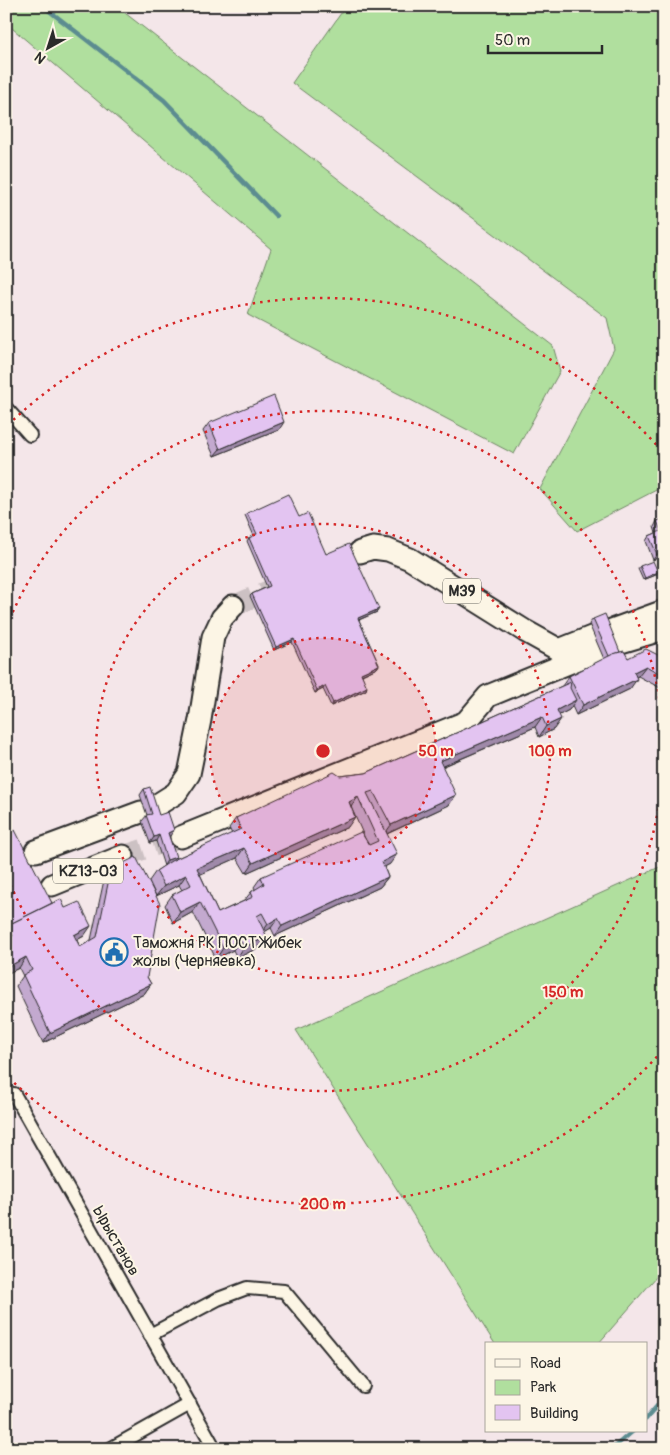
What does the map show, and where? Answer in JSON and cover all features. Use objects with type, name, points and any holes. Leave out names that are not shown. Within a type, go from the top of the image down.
[{"type":"highway","name":"M39","points":[[360,552],[373,548],[388,550],[410,559],[525,632],[559,650],[664,629]]},
{"type":"highway","name":"KZ13-03","points":[[36,851],[149,808],[176,793],[189,774],[200,720],[213,637],[222,618],[233,606]]},
{"type":"highway","name":"M39","points":[[181,837],[466,722],[488,696],[664,611]]},
{"type":"highway","name":"KZ13-03","points":[[52,885],[123,856]]},
{"type":"street","points":[[6,408],[30,435]]},
{"type":"street","name":"Ырыстанов","points":[[14,1094],[215,1449]]},
{"type":"street","points":[[150,1335],[218,1299],[247,1288],[284,1290],[363,1386]]},
{"type":"street","points":[[110,1449],[190,1404]]},
{"type":"green space","points":[[6,6],[116,6],[553,346],[560,371],[514,454],[248,315],[271,249],[6,23]]},
{"type":"green space","points":[[346,6],[664,6],[664,367],[660,371],[664,378],[664,486],[577,531],[540,489],[614,349],[607,318],[292,83]]},
{"type":"green space","points":[[664,865],[664,1268],[600,1342],[494,1342],[296,1030]]},
{"type":"building","points":[[274,396],[284,422],[220,449],[209,423]]},
{"type":"building","points":[[288,494],[299,517],[308,513],[326,554],[349,544],[379,609],[358,618],[379,665],[361,673],[367,687],[333,703],[325,686],[317,690],[294,639],[276,647],[252,594],[270,586],[249,538],[257,534],[247,513]]},
{"type":"building","points":[[664,519],[664,552],[657,554],[649,536],[661,531],[657,521]]},
{"type":"building","points":[[653,561],[658,572],[645,578],[640,566]]},
{"type":"building","points":[[605,614],[620,652],[609,656],[593,619]]},
{"type":"building","points":[[646,649],[664,658],[664,676],[646,666],[634,672],[637,679],[583,705],[569,676],[613,654],[624,651],[628,658]]},
{"type":"building","points":[[571,682],[570,688],[576,700],[557,710],[561,719],[546,726],[542,717],[440,761],[456,795],[391,825],[373,791],[367,793],[397,854],[382,862],[388,877],[282,926],[278,918],[268,924],[262,913],[257,916],[267,937],[244,947],[240,940],[223,948],[200,902],[180,912],[172,895],[191,885],[186,875],[164,886],[156,871],[171,861],[241,829],[236,818],[334,772],[340,776],[366,773]],"holes":[[[358,797],[378,841],[369,845],[361,832],[261,877],[264,884],[251,892],[253,897],[218,913],[197,868],[244,848],[253,863],[355,817],[349,802]]]},
{"type":"building","points":[[150,787],[159,815],[168,812],[174,830],[168,833],[176,857],[167,860],[159,835],[154,837],[146,815],[152,814],[144,789]]},
{"type":"building","points":[[15,830],[52,903],[6,927],[6,835]]},
{"type":"building","name":"Таможня РК ПОСТ Жибек жолы (Черняевка)","points":[[136,857],[160,904],[147,977],[151,984],[50,1033],[23,975],[32,970],[26,957],[8,967],[6,964],[6,939],[13,936],[8,925],[61,899],[65,908],[79,902],[91,926],[74,935],[80,947],[97,937],[111,869]]},
{"type":"waterway","points":[[43,6],[164,100],[276,216]]},
{"type":"waterway","points":[[648,1417],[664,1398]]},
{"type":"waterway","points":[[612,1449],[632,1432]]},
{"type":"tunnel","points":[[233,606],[277,587]]},
{"type":"tunnel","points":[[123,856],[181,837]]},
{"type":"place","name":"Таможня РК ПОСТ Жибек жолы (Черняевка)","points":[[114,952]]}]
